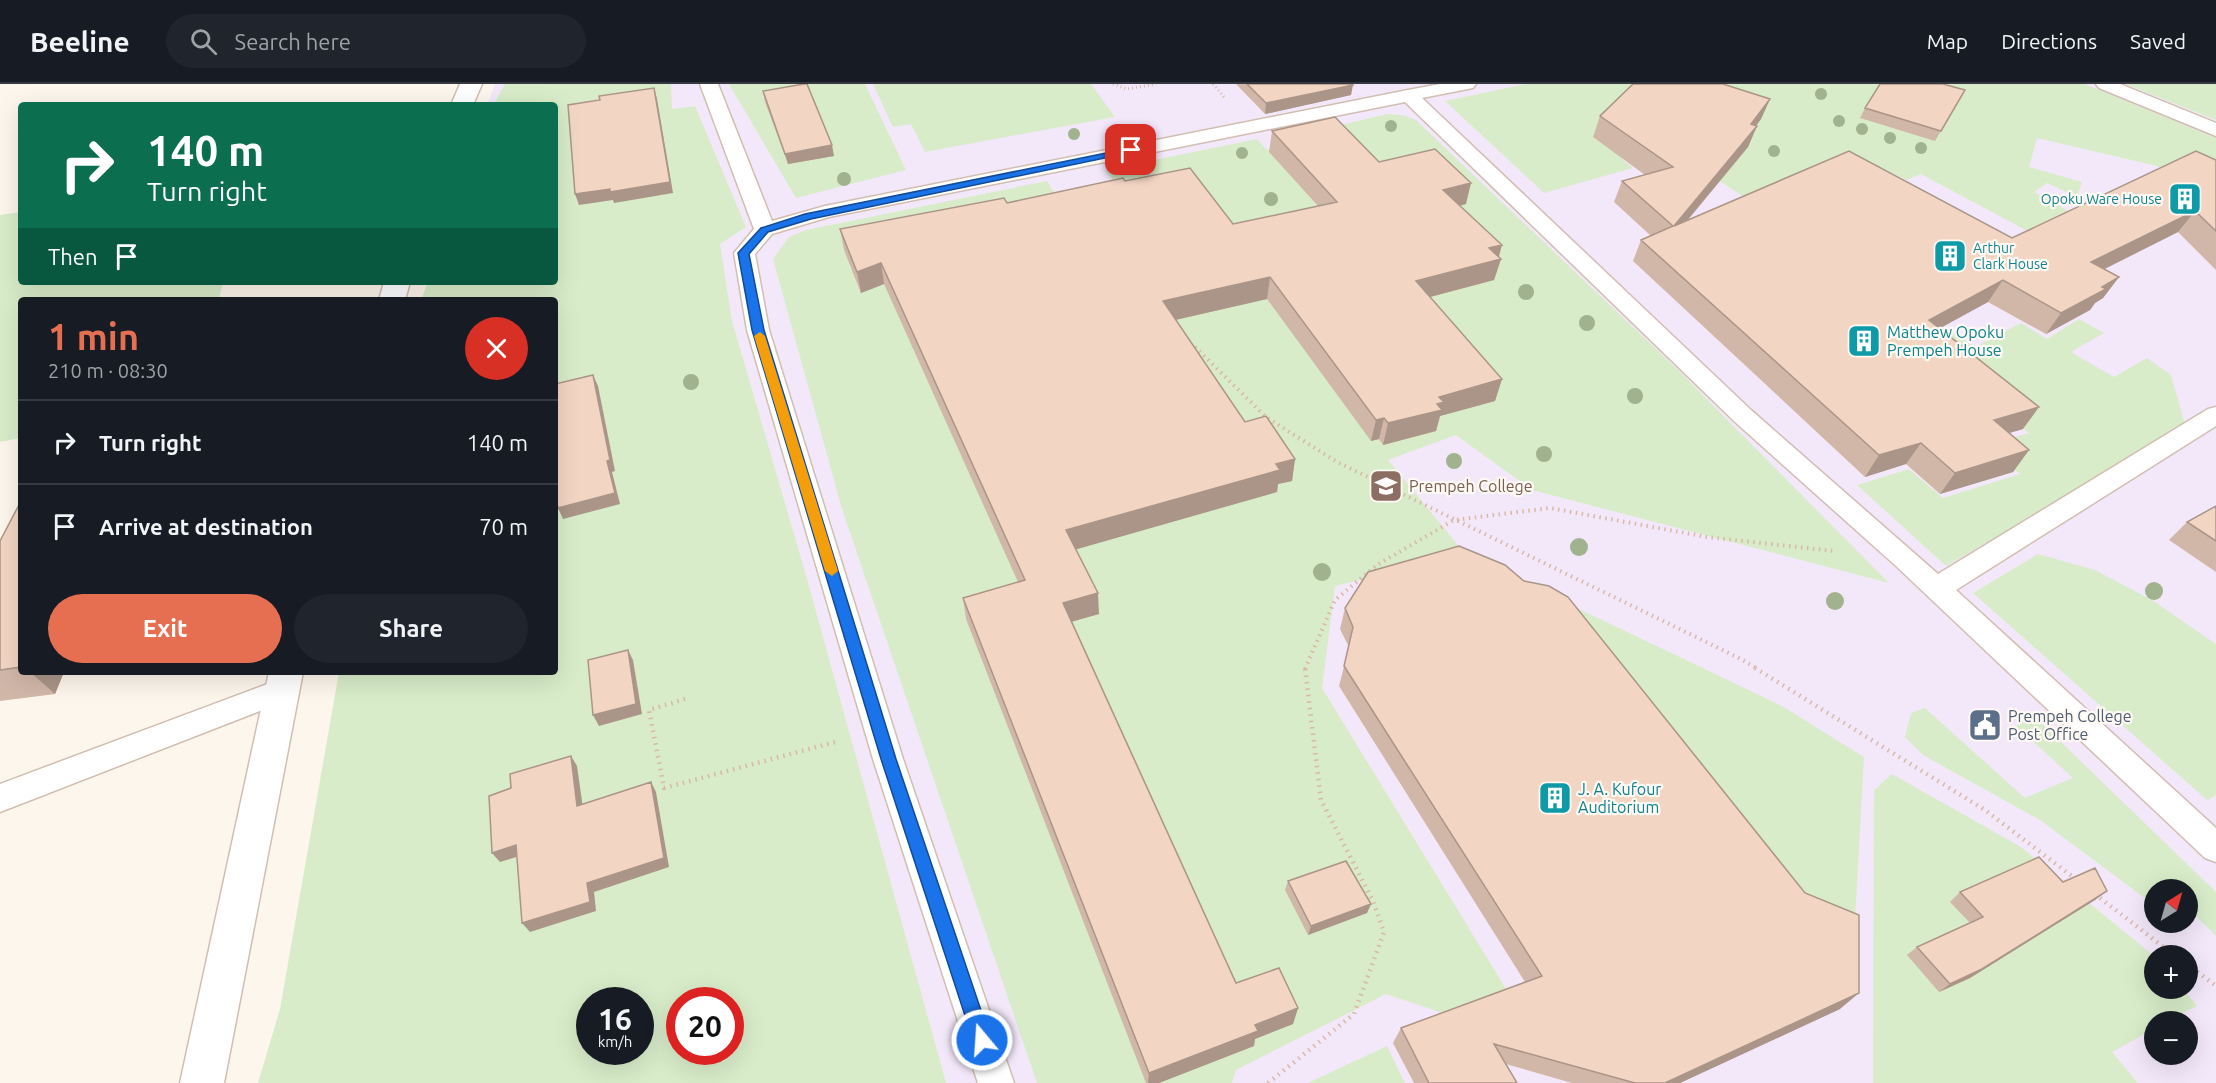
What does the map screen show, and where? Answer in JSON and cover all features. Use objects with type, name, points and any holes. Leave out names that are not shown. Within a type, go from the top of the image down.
[{"type":"street","points":[[463,102],[471,84]]},
{"type":"street","points":[[202,1083],[284,681]]},
{"type":"lane","points":[[709,84],[765,230]]},
{"type":"lane","points":[[996,1083],[880,729],[758,330],[744,253],[765,230],[825,212],[1467,84]]},
{"type":"lane","points":[[2105,84],[2216,130]]},
{"type":"lane","points":[[1408,95],[1743,416],[1937,588],[2216,848]]},
{"type":"lane","points":[[1937,588],[2216,415]]},
{"type":"lane","points":[[0,798],[284,681]]},
{"type":"path","points":[[1113,84],[1127,89],[1156,84]]},
{"type":"path","points":[[1195,347],[1266,417],[1337,462],[1741,658],[1985,810],[2080,883]]},
{"type":"path","points":[[1268,1083],[1354,1014],[1384,932],[1373,901],[1321,800],[1305,668],[1335,600],[1377,565],[1454,520],[1550,508],[1707,537],[1905,559]]},
{"type":"path","points":[[686,699],[649,710],[664,788],[880,729]]},
{"type":"path","points":[[2090,890],[2161,945]]},
{"type":"path","points":[[2198,973],[2216,987]]},
{"type":"shaded area","name":"Prempeh College","points":[[495,84],[2216,84],[2216,1083],[286,1083],[553,675],[558,675],[558,297],[555,297],[555,285],[558,285],[558,102],[488,102]]},
{"type":"green space","points":[[505,84],[671,84],[672,109],[695,106],[746,227],[720,244],[732,321],[807,579],[946,1083],[258,1083],[280,1009],[338,675],[558,675],[558,297],[422,297],[427,285],[558,285],[558,102],[495,102]]},
{"type":"green space","points":[[729,84],[865,84],[906,170],[796,198]]},
{"type":"green space","points":[[873,84],[1091,84],[1115,117],[925,152],[911,124],[893,127]]},
{"type":"green space","points":[[1526,84],[2085,84],[2216,138],[2216,184],[2153,165],[2037,138],[2029,167],[2082,182],[2077,197],[2047,183],[2034,192],[2070,212],[2076,257],[1921,174],[1907,180],[1869,162],[1754,204],[1708,173],[1649,153],[1622,159],[1633,168],[1544,193],[1445,101]]},
{"type":"green space","points":[[2126,84],[2216,84],[2216,120]]},
{"type":"green space","points":[[1387,114],[1403,115],[1416,120],[1679,371],[1889,583],[1532,490],[1456,435],[1388,460],[1466,555],[1335,586],[1322,688],[1541,1046],[1386,994],[1236,1070],[1232,1083],[1037,1083],[842,509],[773,259],[789,237],[806,230],[1047,181],[1102,267],[1128,199],[1105,170],[1257,139],[1267,150],[1344,134],[1337,126]]},
{"type":"green space","points":[[18,212],[18,285],[222,285],[220,297],[18,297],[18,439],[0,442],[0,215]]},
{"type":"green space","points":[[1763,213],[1836,265],[1944,332],[1948,330],[1975,347],[2021,323],[2047,339],[2079,319],[2104,333],[2071,352],[2114,377],[2147,358],[2171,375],[2186,428],[1946,566],[1857,485],[1909,469],[1943,498],[2020,474],[1986,445],[2029,433]]},
{"type":"green space","points":[[2038,554],[2095,570],[2152,600],[2216,644],[2216,795],[2207,800],[1973,593]]},
{"type":"green space","points":[[1575,607],[1782,706],[1864,757],[1855,921],[1809,905]]},
{"type":"green space","points":[[1925,708],[2025,798],[2073,778],[2016,726],[2035,717],[2216,892],[2216,936],[2198,918],[2198,879],[2144,879],[2144,898],[2040,820],[1923,755],[1905,737],[1911,713]]},
{"type":"green space","points":[[1892,774],[2021,847],[2144,948],[2144,999],[2191,999],[2197,1006],[2187,1011],[2144,1011],[2144,1034],[2112,1052],[2138,1083],[1873,1083],[1874,790]]},
{"type":"green space","points":[[1387,1046],[1405,1083],[1308,1083]]},
{"type":"building","points":[[807,84],[832,145],[785,154],[763,91]]},
{"type":"building","points":[[1247,84],[1352,84],[1353,85],[1266,103]]},
{"type":"building","points":[[1633,84],[1723,84],[1770,99],[1751,124],[1757,126],[1674,226],[1849,151],[2012,238],[2196,151],[2216,160],[2216,231],[2195,211],[2091,262],[2119,277],[2102,287],[2106,289],[2061,313],[2003,280],[1929,320],[2039,407],[1994,420],[2029,450],[1955,473],[1921,443],[1879,455],[1641,240],[1673,226],[1622,181],[1673,167],[1600,116]]},
{"type":"building","points":[[1880,84],[1943,84],[1965,90],[1941,131],[1865,108]]},
{"type":"building","points":[[654,88],[670,182],[610,192],[610,189],[575,194],[568,105],[600,100],[599,96]]},
{"type":"building","points":[[1335,117],[1379,162],[1435,149],[1471,183],[1443,190],[1502,245],[1489,248],[1501,259],[1416,281],[1502,379],[1439,397],[1444,402],[1437,404],[1442,410],[1388,423],[1384,418],[1376,420],[1270,277],[1163,301],[1245,422],[1266,416],[1295,459],[1276,464],[1280,470],[1066,530],[1098,593],[1063,603],[1236,983],[1279,968],[1298,1008],[1255,1025],[1258,1031],[1149,1073],[963,598],[1025,580],[881,263],[857,272],[840,229],[1004,198],[1007,203],[1123,178],[1125,181],[1190,168],[1233,224],[1337,202],[1272,131]]},
{"type":"building","points":[[593,375],[610,460],[607,461],[615,493],[558,508],[558,383]]},
{"type":"building","points":[[2216,506],[2216,541],[2187,522]]},
{"type":"building","points":[[18,507],[18,667],[0,670],[0,541]]},
{"type":"building","name":"J. A. Kufour Auditorium","points":[[1459,546],[1505,565],[1524,581],[1549,586],[1568,597],[1805,893],[1859,915],[1859,993],[1665,1083],[1635,1083],[1494,1044],[1517,1083],[1429,1083],[1401,1028],[1542,976],[1344,666],[1353,627],[1345,608],[1368,572]]},
{"type":"building","points":[[628,650],[636,704],[593,715],[588,660]]},
{"type":"building","points":[[571,756],[577,806],[651,782],[664,858],[587,883],[590,902],[522,923],[516,845],[492,853],[489,796],[511,788],[510,774]]},
{"type":"building","points":[[2039,857],[2063,882],[2095,868],[2107,891],[1982,969],[1950,984],[1917,947],[1983,917],[1960,892]]},
{"type":"building","points":[[1346,861],[1371,904],[1311,926],[1288,881]]},
{"type":"slow traffic","points":[[760,336],[832,571]]},
{"type":"place","name":"Opoku Ware House","points":[[2185,199]]},
{"type":"place","name":"Arthur Clark House","points":[[1950,256]]},
{"type":"place","name":"Matthew Opoku Prempeh House","points":[[1864,341]]},
{"type":"place","name":"Prempeh College","points":[[1386,486]]},
{"type":"place","name":"Prempeh College Post Office","points":[[1985,725]]},
{"type":"place","name":"J. A. Kufour Auditorium","points":[[1555,798]]},
{"type":"route","points":[[982,1040],[888,759],[758,330],[744,253],[765,230],[793,220],[1131,150]]}]
